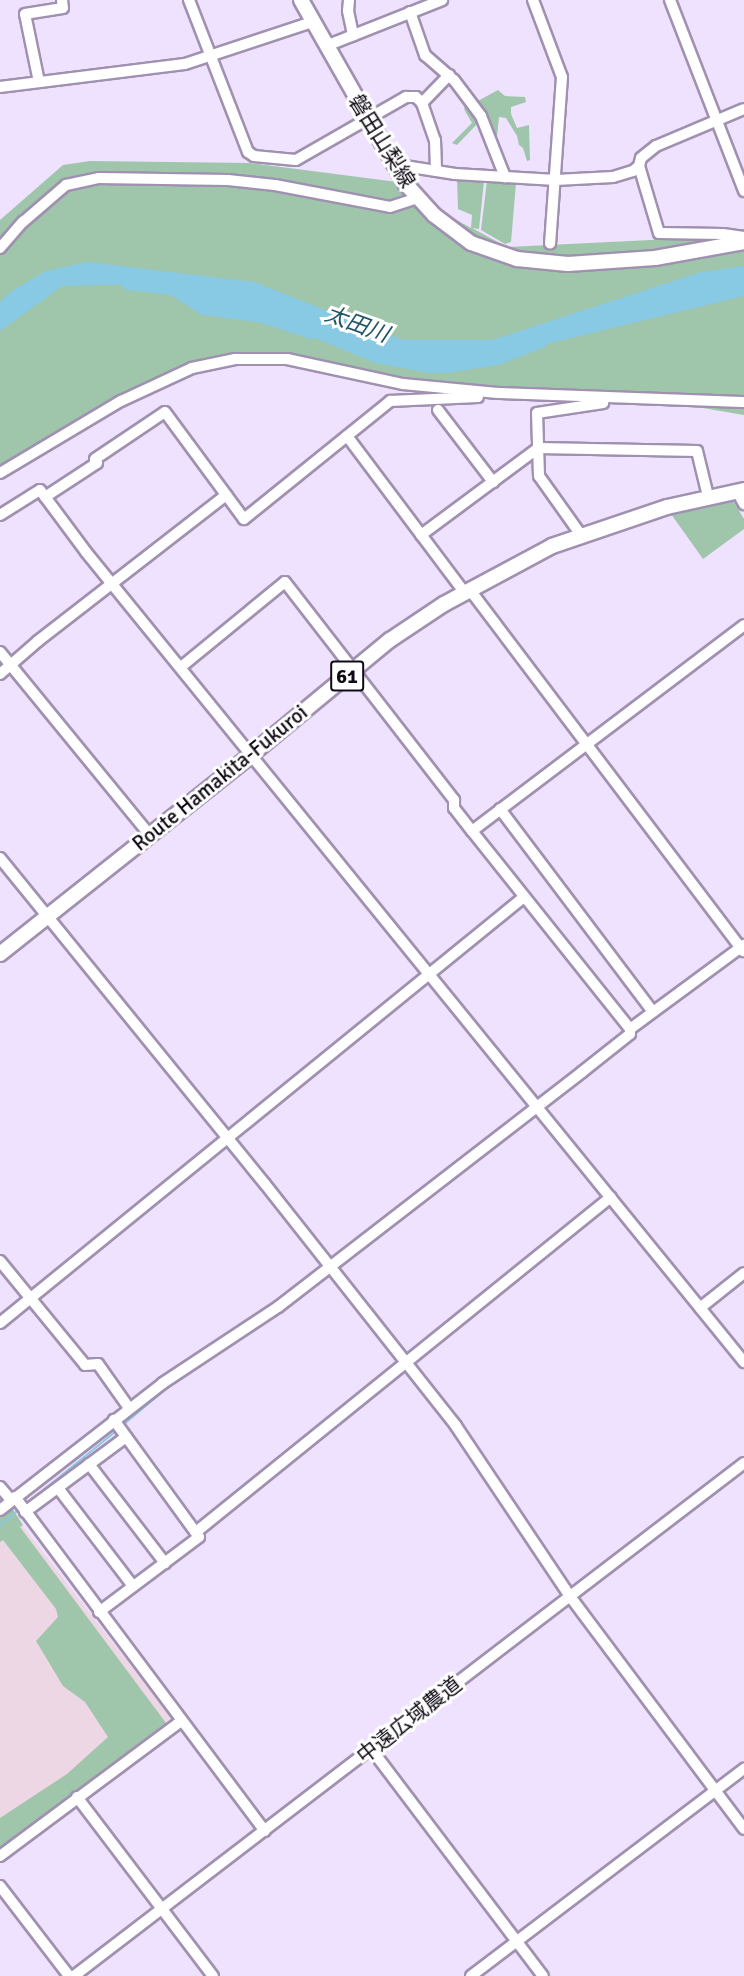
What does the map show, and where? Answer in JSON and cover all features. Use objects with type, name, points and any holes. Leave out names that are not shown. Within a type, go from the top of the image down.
[{"type":"main road","name":"磐田山梨線","points":[[301,0],[392,164],[434,215],[471,243],[495,253],[540,263],[568,264],[655,258],[744,242]]},
{"type":"main road","name":"Route Hamakita-Fukuroi","points":[[0,954],[252,754],[390,640],[467,591],[552,546],[708,496],[740,491]]},
{"type":"street","points":[[39,82],[25,14],[63,8],[62,0]]},
{"type":"street","points":[[189,0],[248,152],[254,156],[296,160],[406,97],[416,97],[422,103],[435,140],[436,171]]},
{"type":"street","points":[[349,0],[348,11],[353,35]]},
{"type":"street","points":[[326,46],[410,12],[421,4],[442,0]]},
{"type":"street","points":[[533,0],[562,77],[550,244]]},
{"type":"street","points":[[670,0],[744,191]]},
{"type":"street","points":[[410,12],[425,55],[449,75],[481,116],[505,177]]},
{"type":"street","points":[[0,87],[185,64],[212,57],[312,22]]},
{"type":"street","points":[[422,103],[449,75]]},
{"type":"street","points":[[744,109],[656,146],[641,158],[639,166],[659,233],[723,234],[744,237]]},
{"type":"street","points":[[392,164],[436,171],[556,180],[613,177],[633,171],[639,166]]},
{"type":"street","points":[[0,248],[23,222],[66,185],[99,178],[228,180],[274,185],[390,207],[418,198]]},
{"type":"street","points":[[0,473],[121,401],[192,368],[213,362],[286,358],[403,384],[498,393],[744,402]]},
{"type":"street","points":[[45,497],[97,463],[95,459],[165,411],[244,519],[390,401],[489,396],[498,393]]},
{"type":"street","points":[[581,536],[539,476],[537,413],[627,399]]},
{"type":"street","points":[[438,410],[493,482]]},
{"type":"street","points":[[0,1510],[129,1408],[204,1354],[278,1307],[630,1034],[630,1029],[743,948],[467,591],[421,535],[347,436]]},
{"type":"street","points":[[421,535],[538,448],[697,451],[708,496]]},
{"type":"street","points":[[1,512],[40,490],[181,668],[744,1362]]},
{"type":"street","points":[[740,491],[744,504]]},
{"type":"street","points":[[0,674],[226,495]]},
{"type":"street","points":[[181,668],[285,582],[453,800],[454,808],[630,1029]]},
{"type":"street","points":[[472,831],[744,625]]},
{"type":"street","points":[[0,652],[149,834]]},
{"type":"street","points":[[500,809],[653,1012]]},
{"type":"street","points":[[0,858],[228,1137],[456,1426],[569,1595],[744,1829]]},
{"type":"street","points":[[0,1323],[524,897]]},
{"type":"street","points":[[196,1532],[611,1197]]},
{"type":"street","points":[[0,1261],[85,1365],[98,1364],[129,1408]]},
{"type":"street","points":[[700,1308],[744,1273]]},
{"type":"street","points":[[99,1612],[199,1537],[114,1420]]},
{"type":"street","points":[[26,1512],[126,1437]]},
{"type":"street","name":"中遠広域農道","points":[[72,1976],[266,1831],[569,1595],[744,1463]]},
{"type":"street","points":[[89,1464],[165,1563]]},
{"type":"street","points":[[0,1487],[26,1512],[266,1831]]},
{"type":"street","points":[[58,1488],[133,1586]]},
{"type":"street","points":[[0,1856],[76,1797],[181,1721]]},
{"type":"street","points":[[372,1750],[543,1976]]},
{"type":"street","points":[[471,1976],[744,1770]]},
{"type":"street","points":[[76,1797],[213,1976]]},
{"type":"street","points":[[0,1886],[72,1976]]},
{"type":"shaded area","points":[[19,1521],[171,1718],[0,1847],[0,1538]]},
{"type":"green space","points":[[498,90],[505,96],[525,97],[526,102],[511,107],[511,114],[517,128],[529,125],[530,160],[527,161],[523,148],[519,145],[517,136],[506,118],[499,117],[497,137],[492,148],[479,122],[457,145],[452,143],[472,123],[464,109],[466,104],[476,102]]},
{"type":"green space","points":[[90,161],[250,163],[405,183],[451,217],[471,228],[472,215],[458,209],[457,178],[484,181],[479,229],[472,228],[507,247],[651,240],[744,229],[744,402],[543,395],[261,358],[196,367],[121,401],[0,478],[0,220],[63,165]]},
{"type":"green space","points":[[487,181],[516,183],[511,242],[505,244],[481,230]]},
{"type":"green space","points":[[701,404],[744,404],[744,415],[703,408]]},
{"type":"green space","points":[[732,499],[744,519],[744,529],[703,559],[671,514]]},
{"type":"green space","points":[[12,1508],[23,1525],[20,1527],[166,1723],[0,1848],[0,1818],[67,1774],[108,1737],[85,1702],[63,1686],[36,1641],[58,1617],[56,1609],[3,1540],[0,1542],[0,1517]]},
{"type":"water","points":[[87,262],[254,282],[403,340],[492,340],[701,272],[744,266],[744,296],[472,362],[430,366],[377,356],[316,331],[311,332],[246,312],[215,310],[195,303],[186,294],[144,284],[62,286],[0,331],[0,302],[10,292],[46,271]]},
{"type":"waterway","name":"太田川","points":[[128,283],[173,288],[204,308],[263,316],[311,332],[316,331],[377,356],[430,366],[497,358],[541,341]]},
{"type":"waterway","points":[[123,1425],[167,1388],[234,1343]]},
{"type":"waterway","points":[[25,1505],[116,1431]]},
{"type":"waterway","points":[[0,1525],[21,1508]]}]
